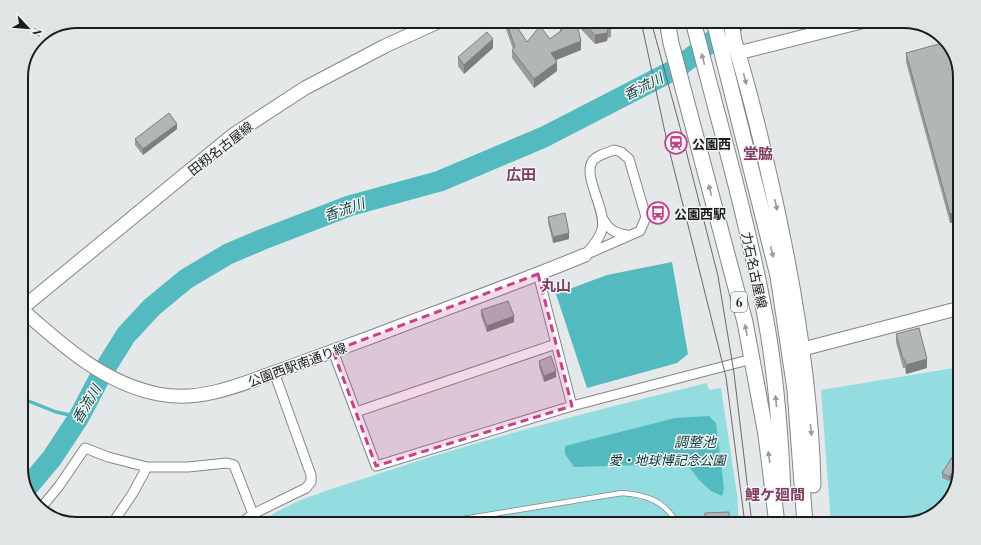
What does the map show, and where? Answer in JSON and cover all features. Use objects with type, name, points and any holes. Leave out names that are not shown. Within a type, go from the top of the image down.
[{"type":"main road","name":"6","points":[[668,28],[673,51],[745,322],[766,436],[776,517]]},
{"type":"main road","name":"力石名古屋線","points":[[695,28],[755,264],[769,338],[782,459],[785,517]]},
{"type":"main road","name":"力石名古屋線","points":[[716,28],[778,276],[795,390],[804,517]]},
{"type":"main road","points":[[732,28],[775,202],[786,253],[803,349],[812,437],[814,517]]},
{"type":"street","name":"田籾名古屋線","points":[[28,303],[233,135],[304,88],[385,46],[425,28]]},
{"type":"street","points":[[736,47],[830,28]]},
{"type":"street","points":[[614,150],[621,152],[630,159],[646,217],[640,231],[627,235],[585,255],[596,241],[602,229],[602,219],[590,170],[592,162],[598,157],[614,150]]},
{"type":"street","points":[[602,219],[608,228],[616,233],[627,235]]},
{"type":"street","name":"公園西駅南通り線","points":[[28,315],[91,367],[114,380],[158,394],[177,396],[220,391],[333,351],[585,255]]},
{"type":"street","points":[[538,274],[572,406]]},
{"type":"street","points":[[803,349],[953,310]]},
{"type":"street","points":[[356,412],[556,344]]},
{"type":"street","points":[[333,351],[376,466],[572,406],[752,359]]},
{"type":"street","points":[[249,517],[306,488],[312,482],[311,475],[274,372]]},
{"type":"street","points":[[44,504],[59,486],[85,448],[108,457],[146,466],[188,467],[227,463],[234,465],[253,514]]},
{"type":"street","points":[[117,517],[133,493],[146,466]]},
{"type":"lane","points":[[475,517],[622,493],[649,498],[662,504],[672,517]]},
{"type":"highlighted area","points":[[538,274],[572,406],[376,466],[333,351]]},
{"type":"green space","points":[[953,368],[953,468],[952,478],[948,490],[941,500],[926,512],[910,517],[830,517],[821,390]]},
{"type":"green space","name":"愛・地球博記念公園","points":[[707,383],[709,390],[721,388],[737,494],[739,517],[269,517],[286,507],[316,494],[459,448]]},
{"type":"water","points":[[672,262],[688,354],[677,363],[587,388],[556,294],[607,275]]},
{"type":"water","name":"調整池","points":[[709,416],[716,423],[724,489],[722,496],[711,491],[699,480],[687,464],[675,459],[660,460],[644,465],[574,467],[565,454],[565,446],[675,418]]},
{"type":"building","points":[[508,28],[518,28],[527,42],[538,28],[542,28],[550,39],[562,30],[561,28],[578,28],[581,41],[551,53],[557,62],[534,79],[512,50],[515,47]]},
{"type":"building","points":[[588,28],[611,28],[608,29],[607,33],[595,35]]},
{"type":"building","points":[[487,32],[493,39],[464,65],[458,57]]},
{"type":"building","points":[[940,44],[948,55],[952,67],[953,213],[950,214],[906,53]]},
{"type":"building","points":[[169,113],[177,124],[143,149],[135,139]]},
{"type":"building","points":[[565,213],[569,233],[553,237],[548,217]]},
{"type":"building","points":[[508,301],[514,316],[487,326],[481,310]]},
{"type":"building","points":[[919,328],[927,359],[906,365],[896,334]]},
{"type":"building","points":[[551,356],[556,371],[544,376],[539,361]]},
{"type":"building","points":[[953,456],[953,472],[949,477],[942,473]]},
{"type":"building","points":[[729,512],[729,517],[705,517],[705,513]]},
{"type":"waterway","name":"香流川","points":[[31,483],[52,458],[79,417],[101,375],[126,335],[152,307],[186,279],[228,254],[261,240],[349,206],[440,181],[544,137],[676,69],[729,28]]},
{"type":"waterway","points":[[28,401],[56,412],[79,417]]},
{"type":"tram line","points":[[643,28],[666,137],[726,377],[744,517]]},
{"type":"tram line","points":[[653,28],[718,276],[734,373],[751,517]]},
{"type":"place","name":"公園西","points":[[676,143]]},
{"type":"place","name":"公園西駅","points":[[658,213]]},
{"type":"district","name":"堂脇","points":[[758,153]]},
{"type":"district","name":"広田","points":[[521,174]]},
{"type":"district","name":"丸山","points":[[556,285]]},
{"type":"district","name":"鯉ケ廻間","points":[[775,494]]}]
